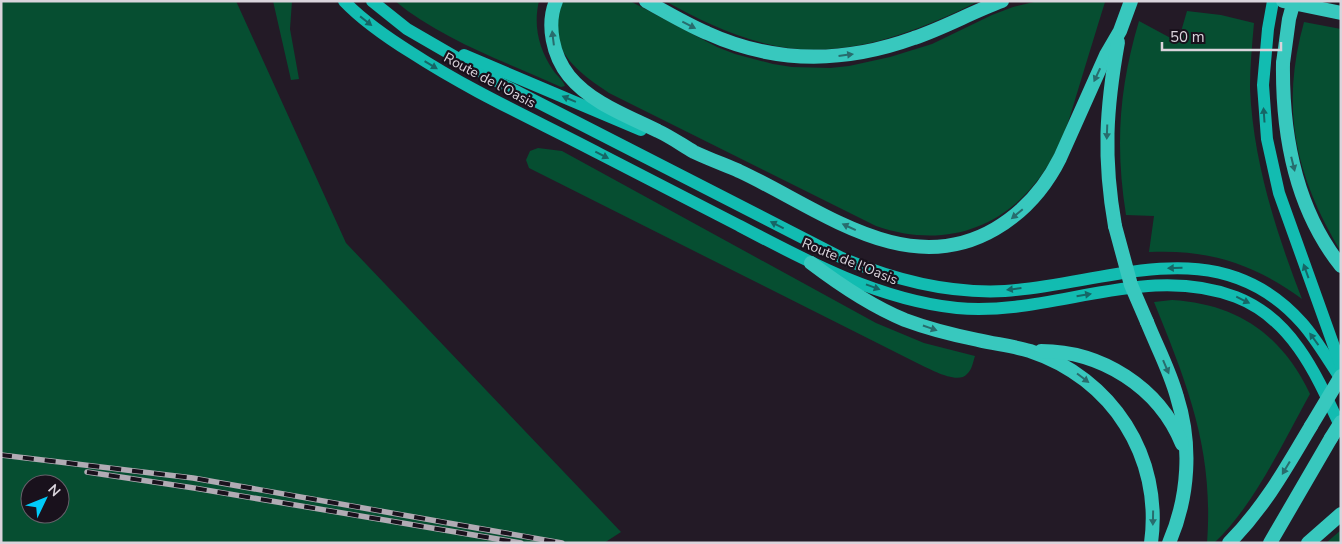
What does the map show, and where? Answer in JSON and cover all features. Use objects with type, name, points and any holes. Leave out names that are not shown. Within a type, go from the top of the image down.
[{"type":"highway","points":[[556,1],[552,21],[552,37],[555,52],[569,76],[593,97],[676,140],[694,152],[740,172],[849,228],[908,247],[942,247],[975,239],[1006,223],[1025,207],[1042,188],[1060,158],[1106,55],[1120,31],[1129,7]]},
{"type":"highway","points":[[646,1],[700,30],[732,43],[757,50],[808,58],[852,54],[896,45],[1002,1]]},
{"type":"highway","points":[[1283,1],[1341,12]]},
{"type":"highway","points":[[1294,1],[1289,19],[1283,63],[1283,96],[1288,143],[1300,190],[1320,235],[1341,266]]},
{"type":"highway","points":[[1120,31],[1110,87],[1106,142],[1114,226],[1125,265],[1146,322],[1177,396],[1184,425],[1187,455],[1181,506],[1169,543]]},
{"type":"highway","points":[[811,263],[856,294],[904,319],[944,333],[1028,351],[1062,365],[1094,387],[1130,430],[1138,446],[1149,478],[1153,513],[1151,543]]},
{"type":"highway","points":[[1028,351],[1047,351],[1083,358],[1118,370],[1141,387],[1162,410],[1172,424],[1187,455]]},
{"type":"highway","points":[[1229,543],[1267,499],[1341,378]]},
{"type":"highway","points":[[1270,543],[1341,422]]},
{"type":"highway","points":[[1308,543],[1341,514]]},
{"type":"main road","name":"Route de l'Oasis","points":[[344,1],[361,17],[390,39],[460,82],[811,263],[898,296],[930,304],[960,308],[1003,308],[1140,286],[1195,286],[1219,291],[1240,299],[1260,309],[1293,340],[1307,359],[1320,382],[1341,428]]},
{"type":"main road","name":"Route de l'Oasis","points":[[372,1],[407,28],[438,48],[541,104],[842,258],[866,268],[895,278],[935,287],[969,291],[1004,291],[1046,286],[1156,268],[1182,267],[1204,269],[1231,276],[1251,284],[1287,308],[1302,323],[1341,378]]},
{"type":"main road","points":[[1273,1],[1264,58],[1264,112],[1272,166],[1287,218],[1341,366]]},
{"type":"main road","points":[[438,48],[483,62],[694,152]]},
{"type":"green space","points":[[1,1],[236,1],[346,243],[621,532],[604,543],[1,543]]},
{"type":"green space","points":[[273,1],[292,1],[290,29],[299,79],[291,80]]},
{"type":"green space","points":[[395,1],[539,1],[537,10],[538,37],[548,62],[565,86],[561,87],[454,39],[413,15]]},
{"type":"green space","points":[[563,1],[630,1],[717,47],[735,54],[792,67],[830,68],[890,57],[932,44],[992,15],[1013,7],[1038,1],[1105,2],[1067,126],[1058,147],[1043,173],[1025,194],[1005,212],[983,224],[958,232],[932,235],[905,233],[876,226],[609,93],[585,76],[566,56],[560,45],[557,32],[558,17]]},
{"type":"green space","points":[[665,1],[979,1],[901,34],[874,42],[819,50],[763,43],[737,35],[712,25]]},
{"type":"green space","points":[[1187,11],[1221,15],[1254,23],[1250,88],[1256,142],[1267,196],[1283,248],[1302,299],[1266,276],[1230,261],[1191,253],[1149,252],[1154,216],[1126,215],[1121,165],[1121,117],[1127,70],[1139,21],[1178,42]]},
{"type":"green space","points":[[1304,22],[1341,29],[1341,252],[1312,196],[1296,141],[1293,113],[1293,84]]},
{"type":"green space","points":[[538,148],[562,151],[876,323],[924,343],[975,356],[970,370],[963,377],[957,378],[930,369],[529,168],[526,160],[530,151]]},
{"type":"green space","points":[[1172,300],[1217,308],[1255,326],[1286,355],[1299,373],[1310,394],[1255,492],[1229,528],[1214,543],[1207,543],[1208,509],[1206,478],[1196,419],[1178,362],[1154,302]]},
{"type":"green space","points":[[1341,530],[1341,543],[1326,543]]},
{"type":"railway","points":[[1,455],[193,478],[562,543]]},
{"type":"railway","points":[[87,472],[521,543]]}]
